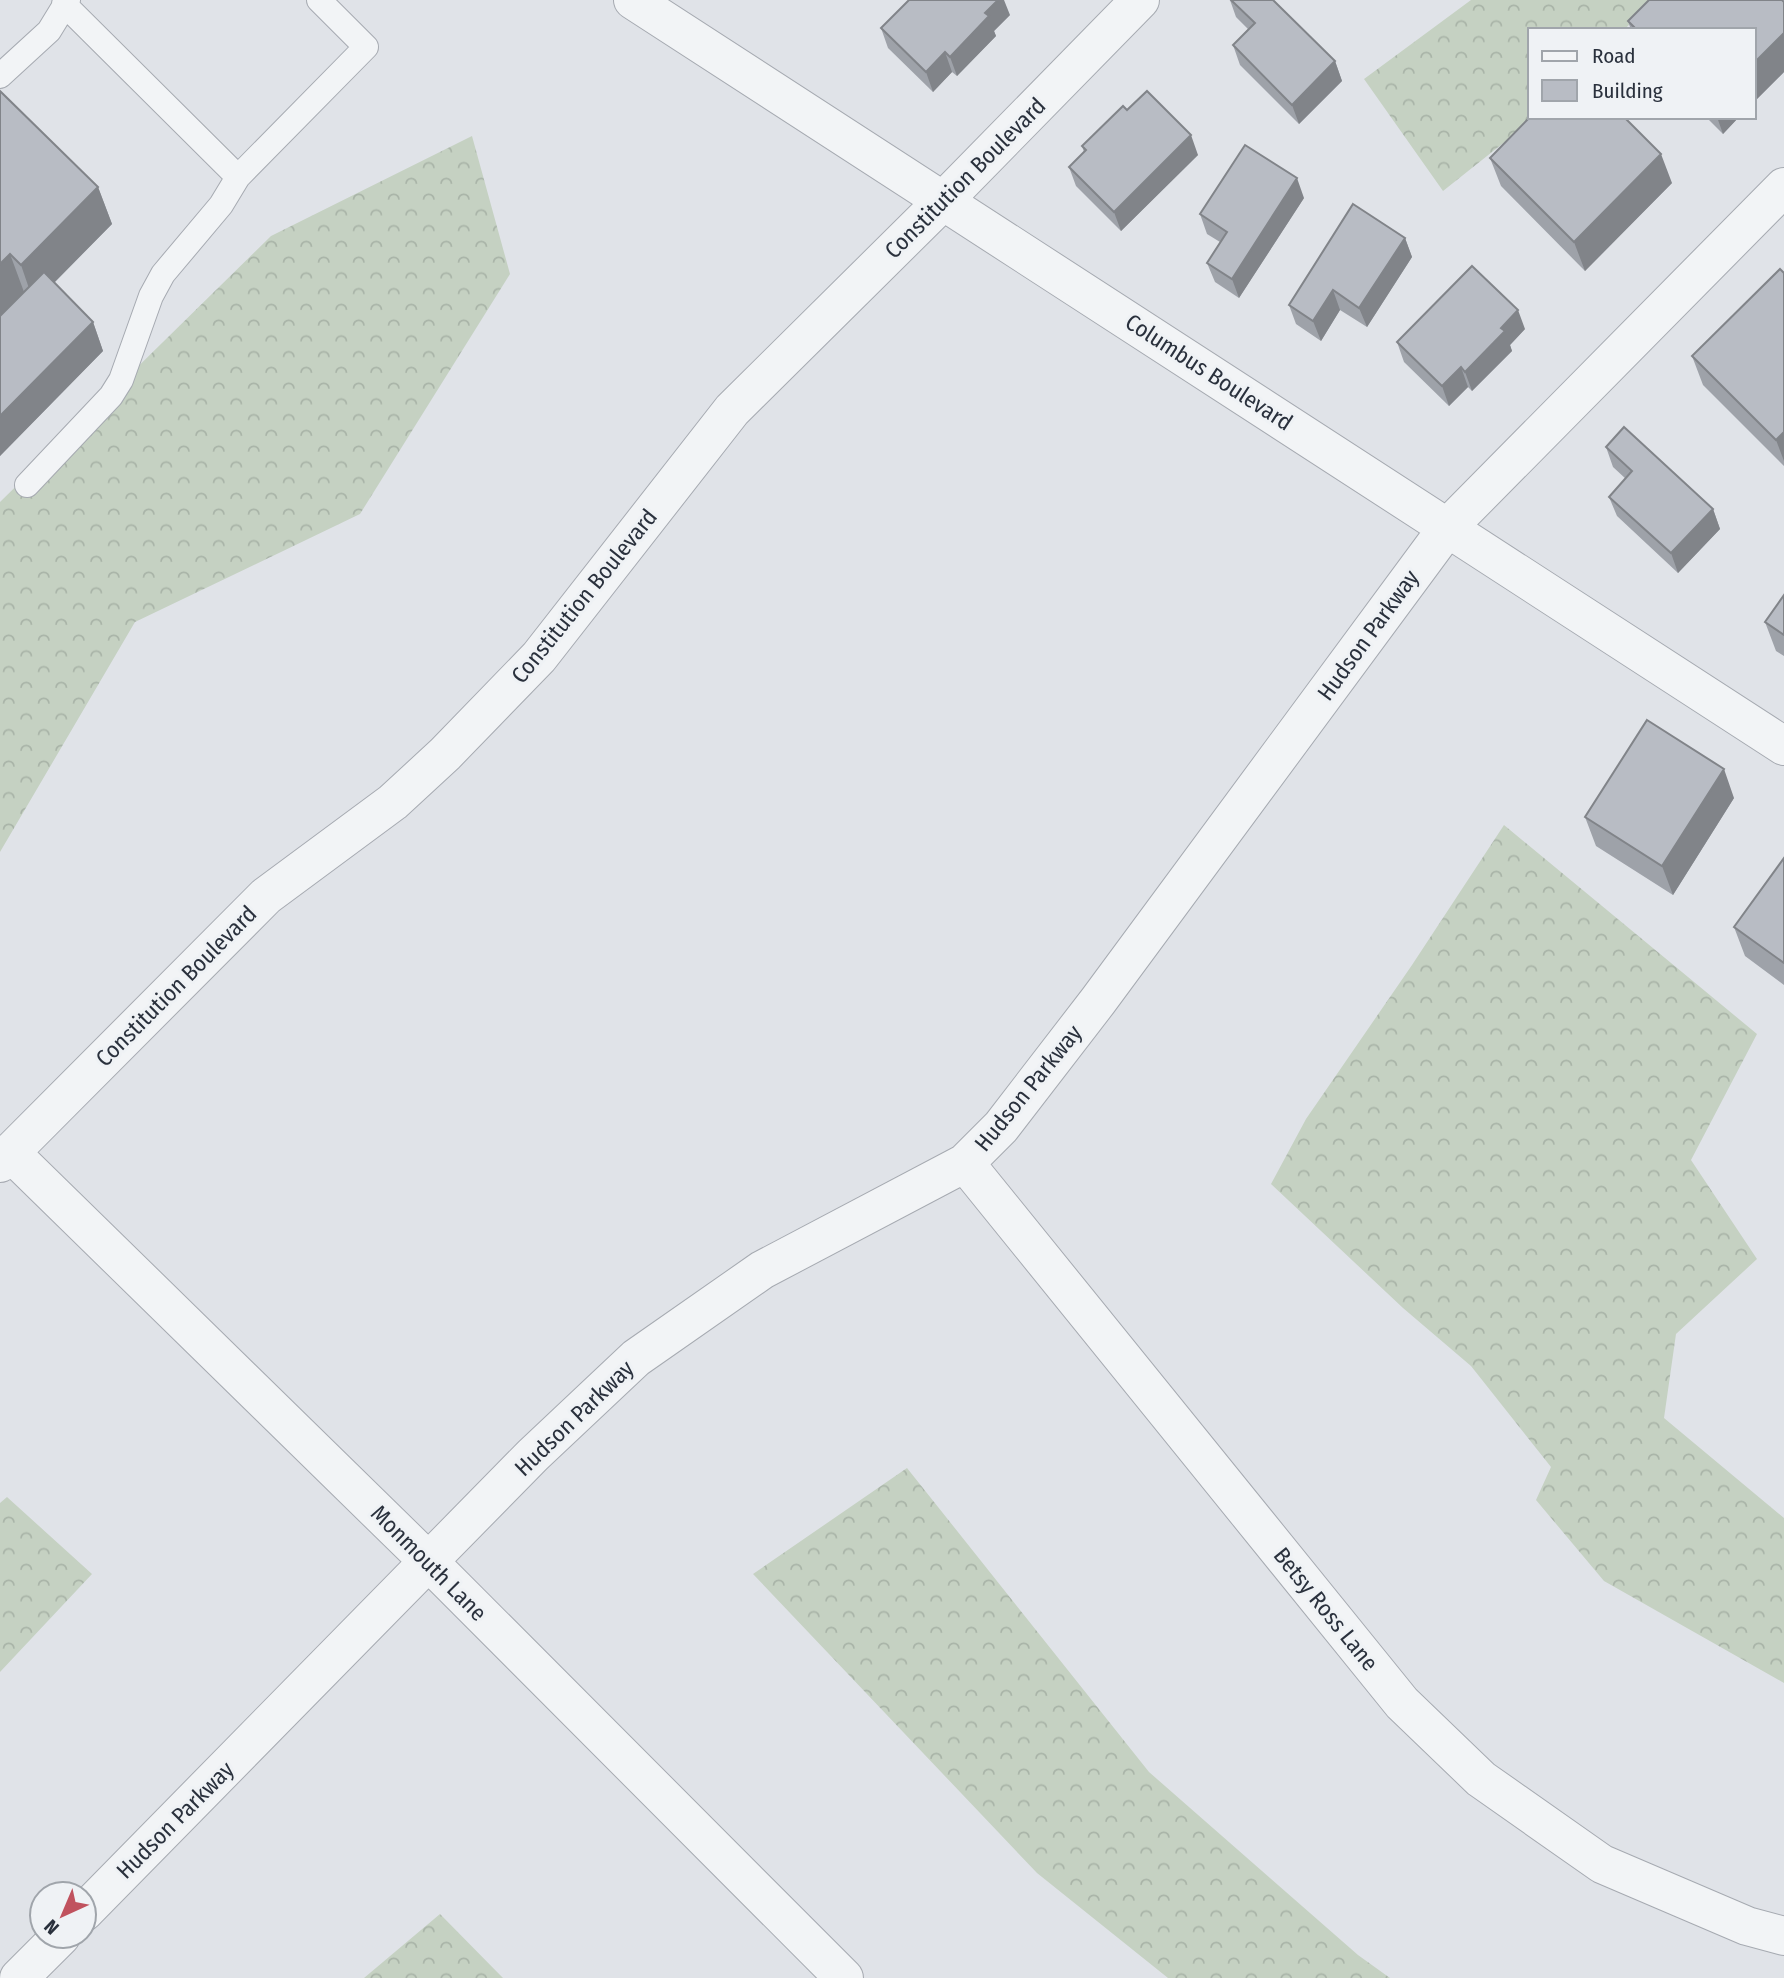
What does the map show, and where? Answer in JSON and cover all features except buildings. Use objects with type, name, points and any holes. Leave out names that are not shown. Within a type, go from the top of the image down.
[{"type":"street","name":"Columbus Boulevard","points":[[633,0],[1784,746]]},
{"type":"street","name":"Constitution Boulevard","points":[[5,1157],[266,895],[393,802],[444,754],[539,657],[732,410],[944,200],[1140,0]]},
{"type":"street","name":"Hudson Parkway","points":[[98,1898],[533,1455],[636,1358],[762,1270],[965,1163],[1001,1127],[1098,1001],[1448,527],[1784,187]]},
{"type":"street","name":"Monmouth Lane","points":[[5,1157],[429,1562],[844,1978]]},
{"type":"street","name":"Betsy Ross Lane","points":[[965,1163],[1402,1703],[1481,1779],[1602,1864],[1747,1926],[1784,1936]]},
{"type":"street","points":[[19,1978],[47,1950]]},
{"type":"lane","points":[[27,485],[111,396],[121,380],[151,296],[163,274],[221,205],[238,177],[366,47],[319,0]]},
{"type":"lane","points":[[0,76],[49,30],[66,2],[238,177]]},
{"type":"green space","points":[[1471,0],[1653,0],[1626,28],[1528,28],[1528,119],[1533,119],[1443,191],[1364,79]]},
{"type":"green space","points":[[472,136],[510,274],[360,514],[135,622],[0,852],[0,502],[271,236]]},
{"type":"green space","points":[[1504,825],[1757,1034],[1691,1160],[1757,1259],[1676,1334],[1664,1418],[1784,1518],[1784,1683],[1604,1581],[1536,1500],[1551,1467],[1471,1366],[1403,1308],[1271,1184],[1306,1119]]},
{"type":"green space","points":[[907,1468],[1149,1772],[1358,1955],[1390,1978],[1168,1978],[1037,1873],[753,1574]]},
{"type":"green space","points":[[7,1497],[92,1574],[0,1672],[0,1503]]},
{"type":"green space","points":[[440,1914],[503,1978],[364,1978]]}]
